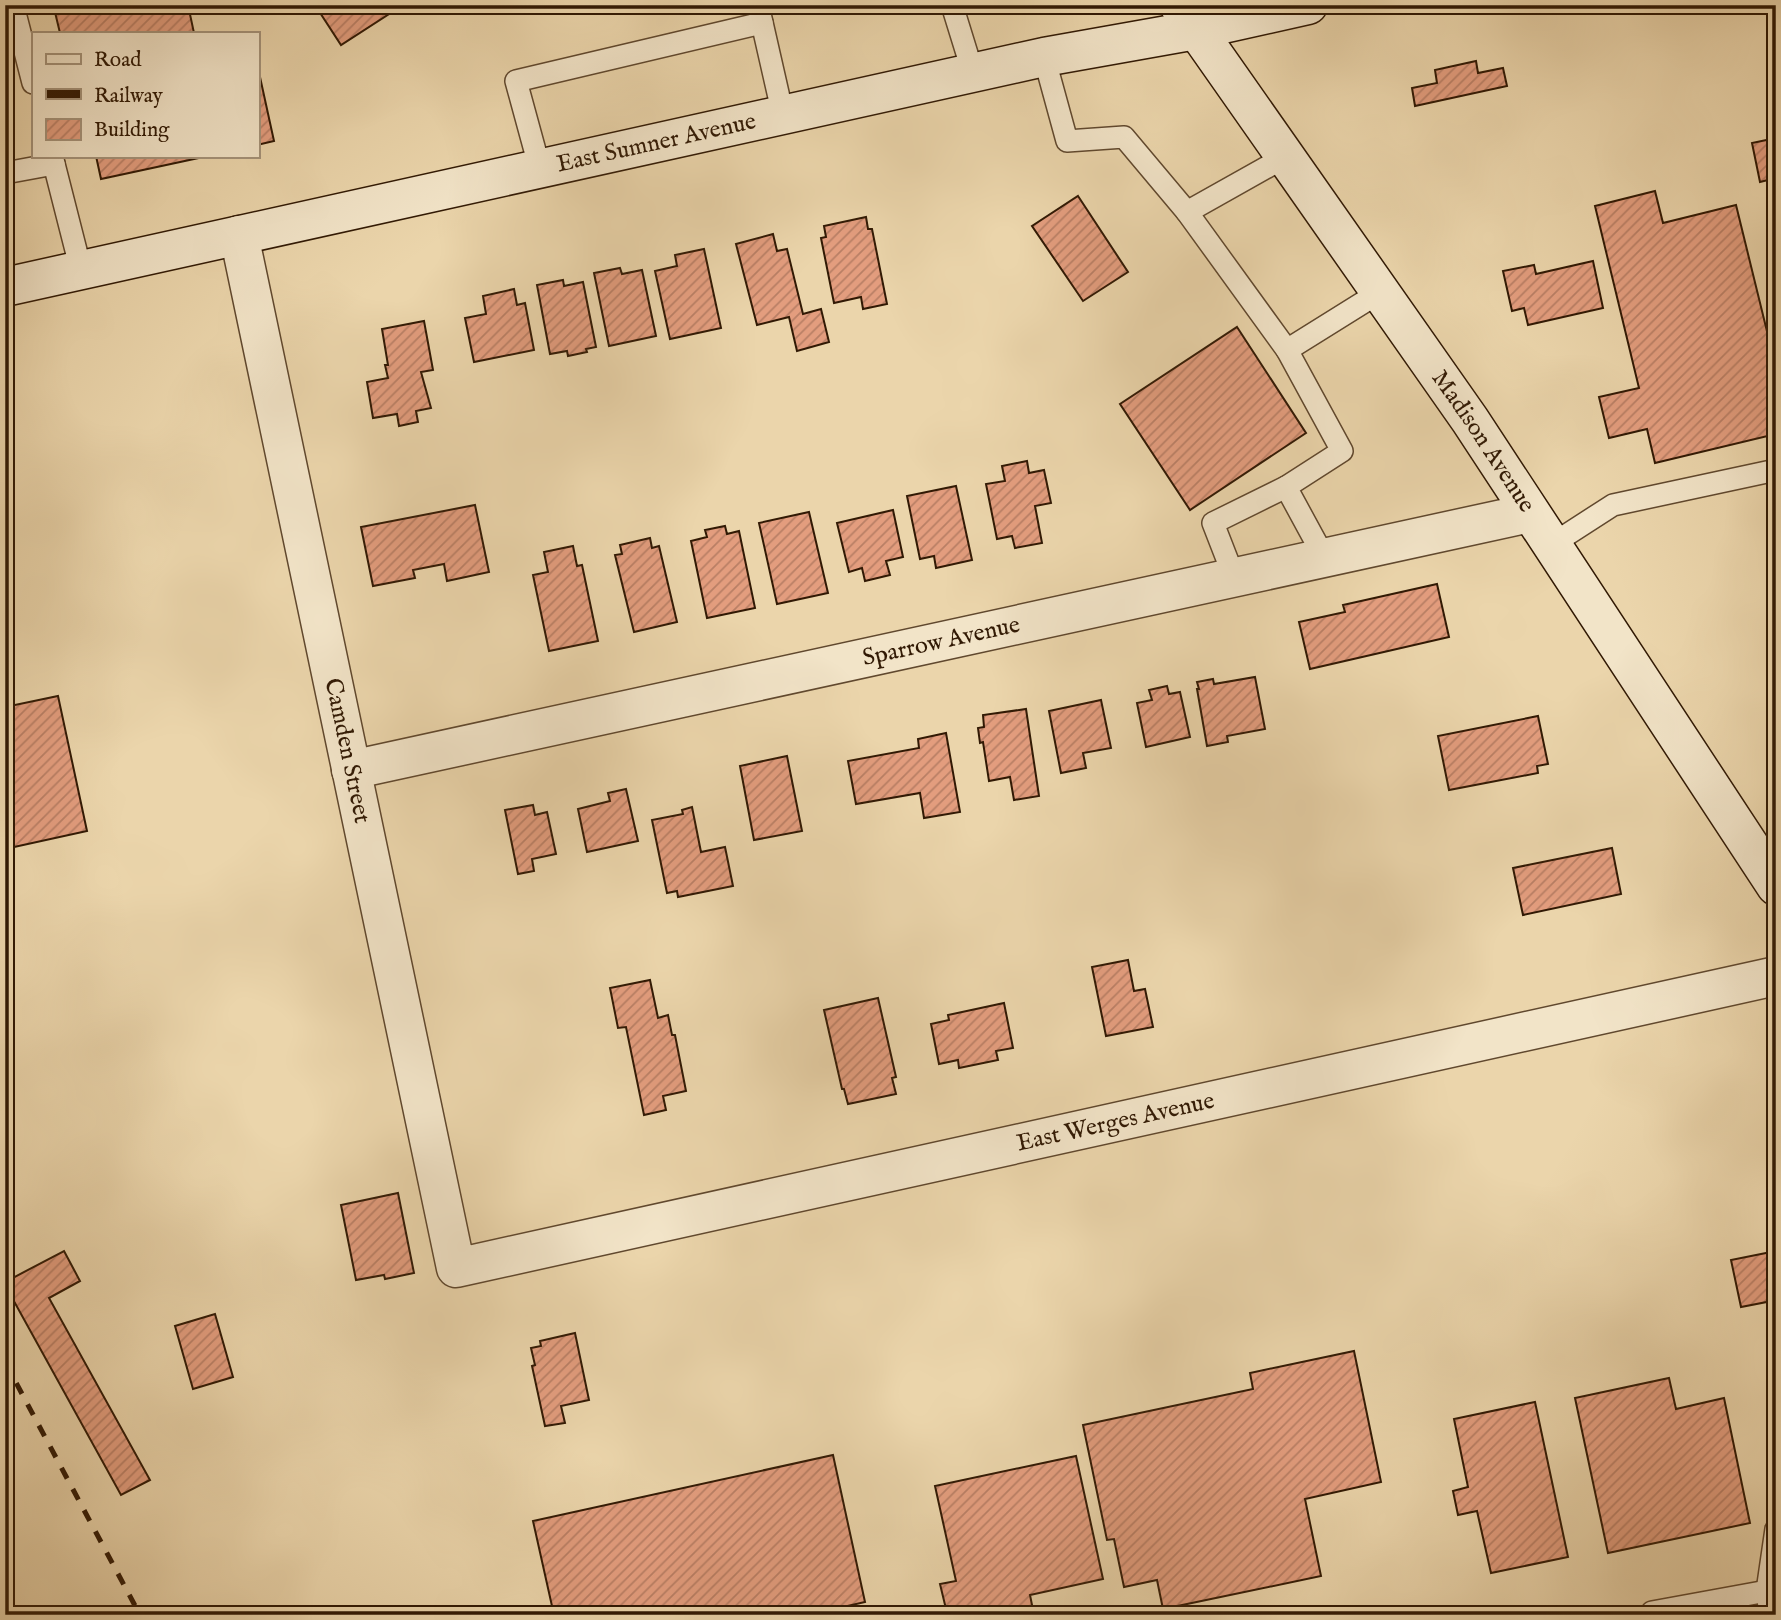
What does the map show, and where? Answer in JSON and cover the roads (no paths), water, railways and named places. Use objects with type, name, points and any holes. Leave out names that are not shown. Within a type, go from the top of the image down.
[{"type":"street","name":"East Sumner Avenue","points":[[5,287],[1044,57],[1187,18],[1308,5]]},
{"type":"street","name":"Madison Avenue","points":[[1187,18],[1470,420],[1776,886]]},
{"type":"street","name":"Camden Street","points":[[239,235],[456,1268]]},
{"type":"street","name":"Sparrow Avenue","points":[[351,770],[1530,513]]},
{"type":"street","name":"East Werges Avenue","points":[[456,1268],[1776,976]]},
{"type":"lane","points":[[13,5],[32,79]]},
{"type":"lane","points":[[952,5],[973,73]]},
{"type":"lane","points":[[540,169],[516,81],[760,14],[783,115]]},
{"type":"lane","points":[[1044,57],[1067,141],[1124,137],[1187,212],[1287,350],[1342,451],[1286,487],[1213,523],[1234,577]]},
{"type":"lane","points":[[1187,212],[1285,157]]},
{"type":"lane","points":[[5,173],[53,160],[81,270]]},
{"type":"lane","points":[[1287,350],[1380,292]]},
{"type":"lane","points":[[1551,545],[1613,505],[1776,470]]},
{"type":"lane","points":[[1286,487],[1324,557]]},
{"type":"lane","points":[[1770,1615],[1767,1591],[1776,1530]]},
{"type":"lane","points":[[1650,1615],[1767,1591]]},
{"type":"railway","points":[[5,1362],[140,1615]]}]
